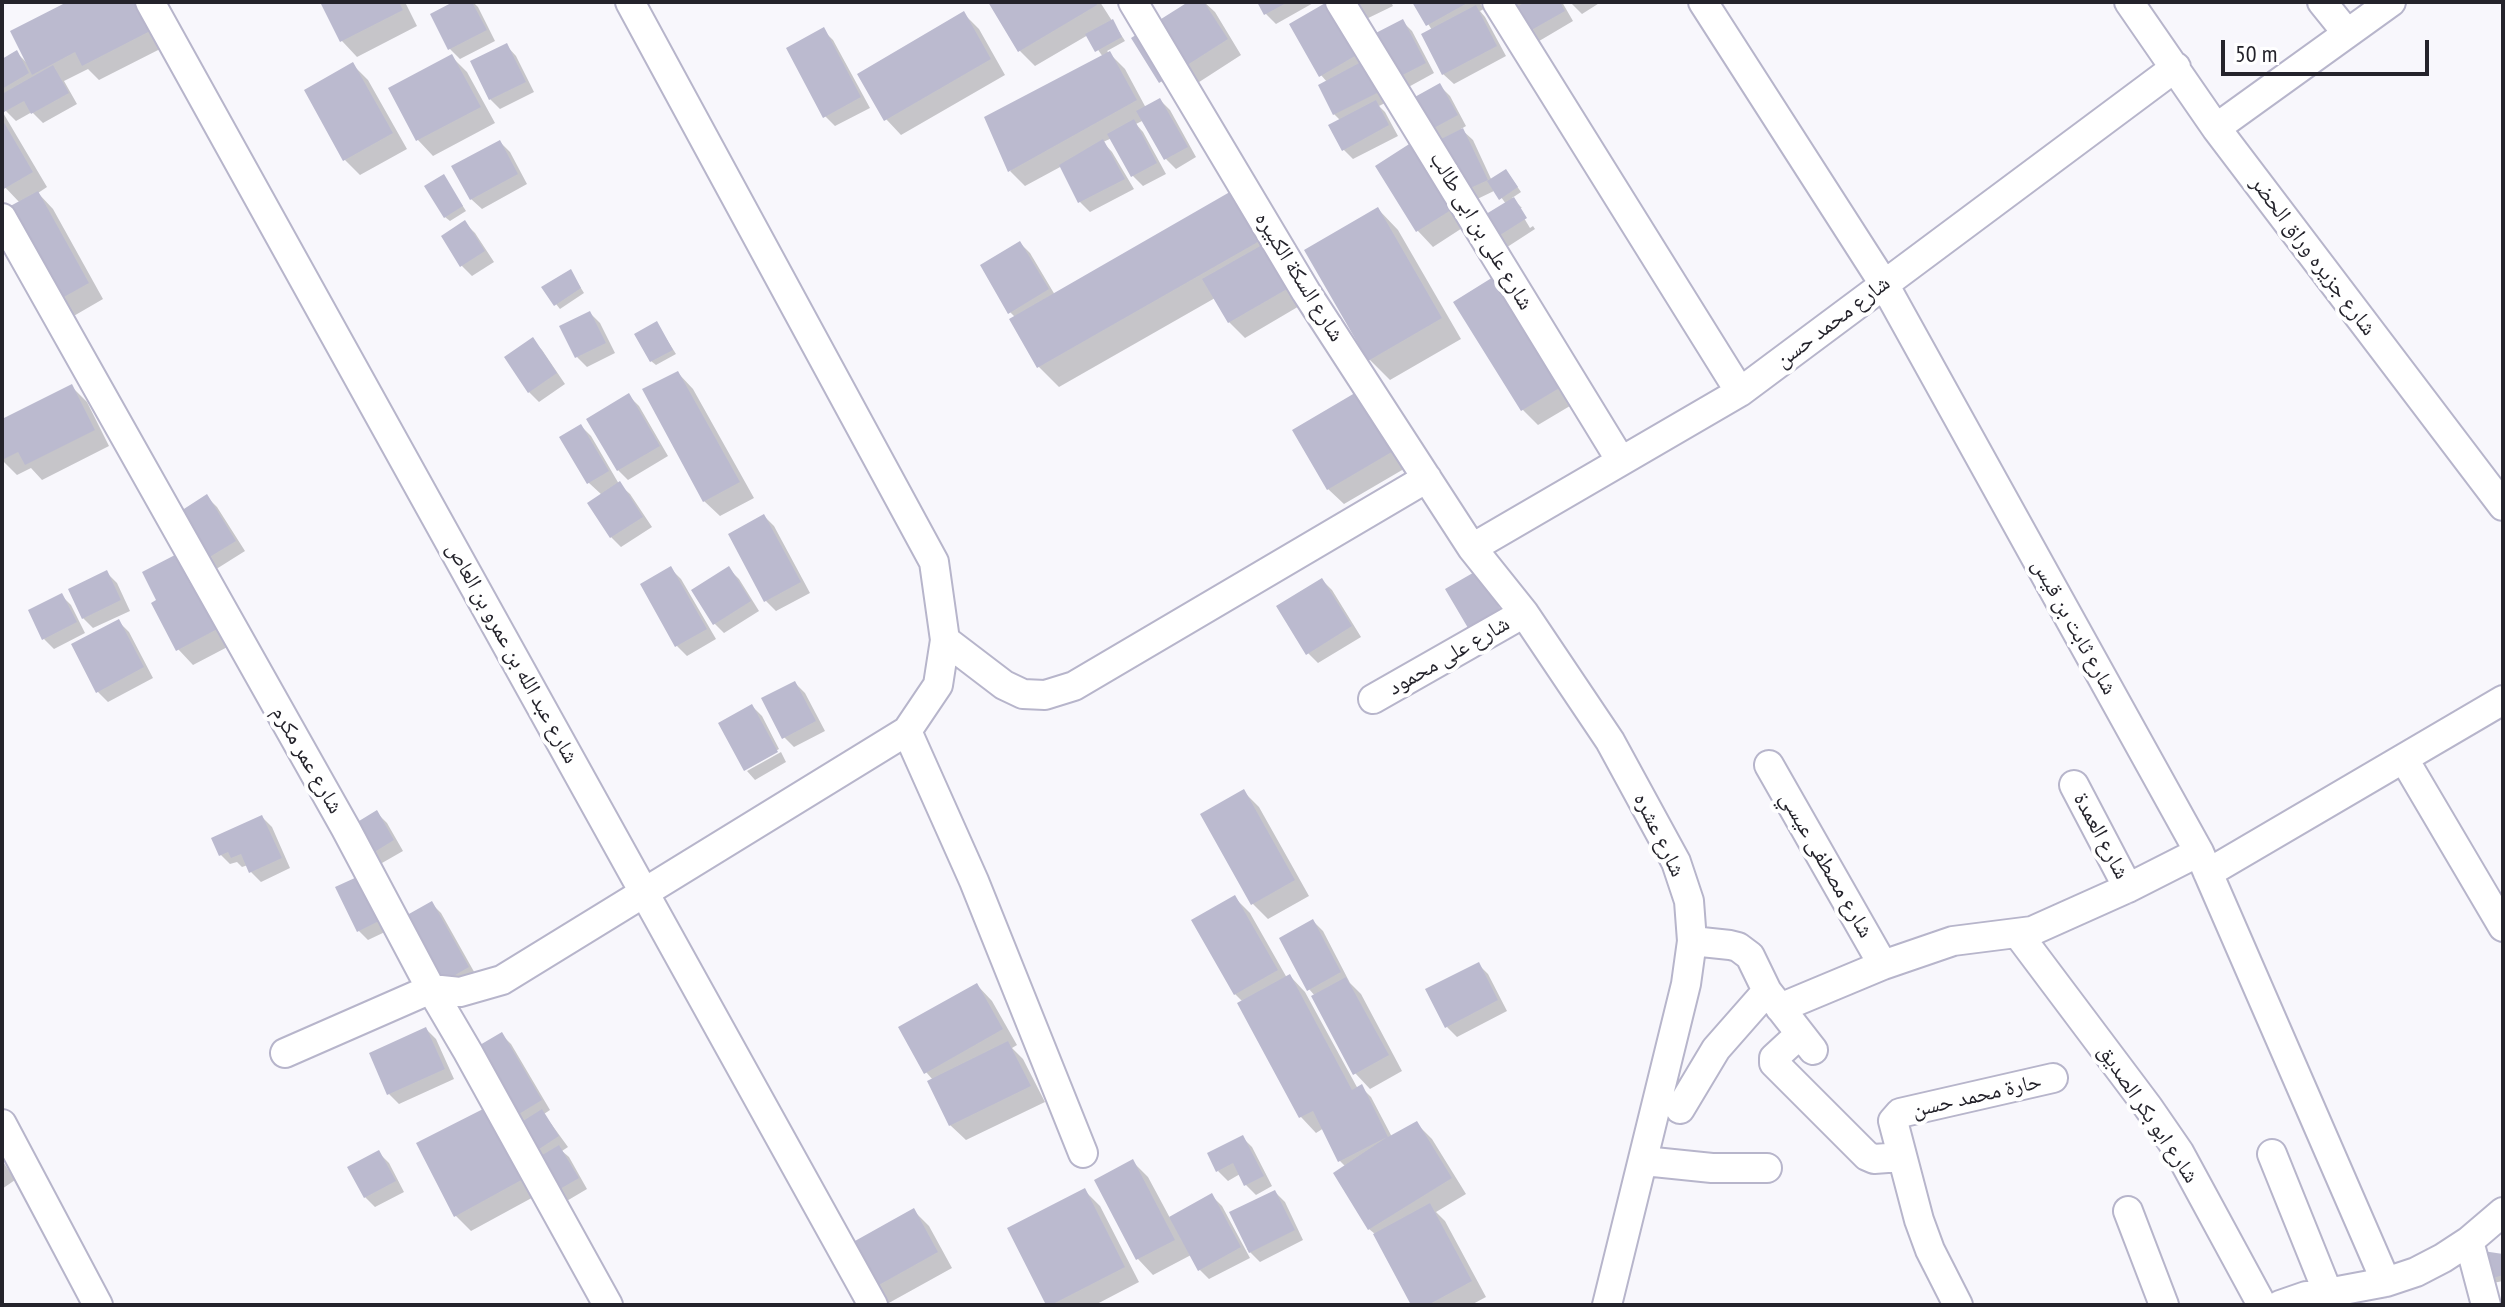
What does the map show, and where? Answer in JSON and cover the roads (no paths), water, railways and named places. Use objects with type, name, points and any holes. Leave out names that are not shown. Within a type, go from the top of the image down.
[{"type":"street","name":"شارع عبد الله بن عمرو بن العاص","points":[[150,2],[873,1305]]},
{"type":"street","points":[[285,1053],[431,989],[460,992],[502,980],[907,731],[938,685],[945,640],[934,562],[630,2]]},
{"type":"street","name":"شارع السكة الكبيره","points":[[1133,2],[1306,292],[1472,548]]},
{"type":"street","name":"شارع على بن ابى طالب","points":[[1340,2],[1621,461]]},
{"type":"street","points":[[1497,2],[1740,392]]},
{"type":"street","name":"شارع ثابت بن قيس","points":[[1703,2],[1884,284],[2203,863],[2386,1282]]},
{"type":"street","name":"شارع جزيره وراق الحضر","points":[[2129,2],[2216,128],[2503,506]]},
{"type":"street","points":[[2322,2],[2347,33]]},
{"type":"street","points":[[2216,128],[2391,2]]},
{"type":"street","name":"شارع محمد حسن","points":[[1472,548],[1740,392],[2176,67]]},
{"type":"street","name":"شارع عمر مكرم","points":[[2,218],[346,829],[431,989],[608,1305]]},
{"type":"street","points":[[945,640],[1004,685],[1023,694],[1045,695],[1074,686],[1427,478]]},
{"type":"street","name":"شارع عشره","points":[[1472,548],[1524,613],[1610,741],[1676,862],[1689,901],[1692,941],[1686,984],[1607,1305]]},
{"type":"street","name":"شارع على محمود","points":[[1373,699],[1524,613]]},
{"type":"street","points":[[1680,1109],[1716,1049],[1773,1000],[1953,941],[2032,931],[2128,888],[2203,863],[2404,759],[2503,700]]},
{"type":"street","points":[[907,731],[974,881],[1083,1153]]},
{"type":"street","points":[[2404,759],[2503,927]]},
{"type":"street","name":"شارع مصطفى عيسي","points":[[1769,765],[1883,965]]},
{"type":"street","name":"شارع العمدة","points":[[2074,785],[2128,888]]},
{"type":"street","name":"شارع ابو بكر الصديق","points":[[2018,934],[2179,1152],[2262,1305]]},
{"type":"street","points":[[1692,941],[1730,945],[1750,956],[1773,1000],[1807,1042],[1774,1058],[1774,1063],[1867,1156],[1874,1159],[1901,1157],[1930,1250],[1958,1305]]},
{"type":"street","name":"حارة محمد حسن","points":[[1901,1157],[1893,1121],[1900,1113],[2053,1078]]},
{"type":"street","points":[[2,1124],[98,1305]]},
{"type":"street","points":[[2272,1154],[2320,1298]]},
{"type":"street","points":[[1644,1161],[1712,1168],[1767,1168]]},
{"type":"street","points":[[2128,1211],[2164,1305]]},
{"type":"street","points":[[2280,1305],[2306,1296],[2320,1298],[2386,1282],[2416,1272],[2469,1241],[2503,1212]]},
{"type":"street","points":[[2469,1241],[2491,1293]]}]
